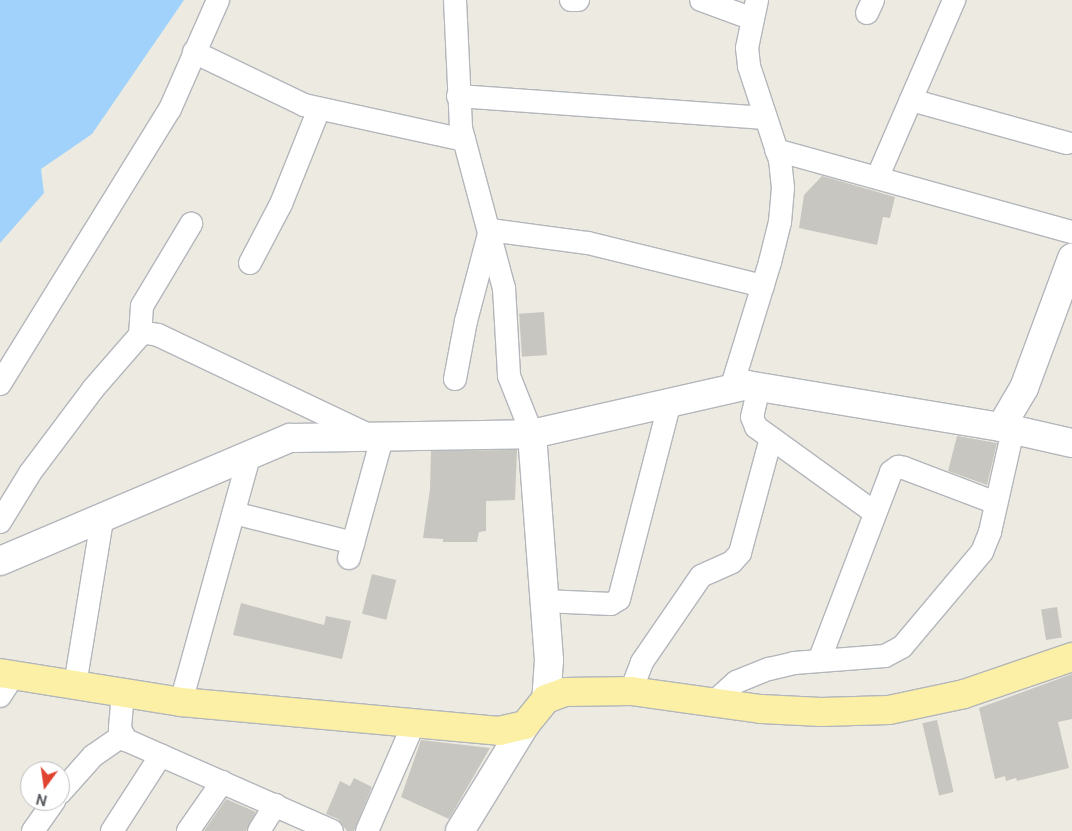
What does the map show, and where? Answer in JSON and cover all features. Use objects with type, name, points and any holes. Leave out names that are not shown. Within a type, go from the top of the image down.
[{"type":"main road","points":[[4,682],[75,685],[181,702],[499,731],[525,725],[546,699],[565,692],[631,691],[714,702],[821,712],[889,710],[964,694],[1072,657]]},
{"type":"street","points":[[0,384],[170,109],[218,0]]},
{"type":"street","points":[[455,0],[458,96],[464,140],[490,230],[504,288],[509,376],[532,434],[549,660],[546,699]]},
{"type":"street","points":[[571,0],[578,0]]},
{"type":"street","points":[[701,0],[755,10],[747,48],[749,66],[776,150],[783,188],[780,222],[763,286],[731,389]]},
{"type":"street","points":[[878,176],[954,0]]},
{"type":"street","points":[[194,52],[319,109],[464,140]]},
{"type":"street","points":[[458,96],[765,118]]},
{"type":"street","points":[[911,100],[1067,143]]},
{"type":"street","points":[[250,262],[280,204],[319,109]]},
{"type":"street","points":[[776,150],[878,176],[1072,232]]},
{"type":"street","points":[[0,522],[30,473],[140,335],[142,306],[191,224]]},
{"type":"street","points":[[490,230],[588,243],[763,286]]},
{"type":"street","points":[[455,379],[466,321],[490,230]]},
{"type":"street","points":[[714,702],[744,679],[794,663],[885,656],[902,647],[982,552],[996,503],[1007,429],[1072,258]]},
{"type":"street","points":[[140,335],[158,335],[378,438]]},
{"type":"street","points":[[0,561],[102,520],[290,438],[532,434],[747,385],[1007,429],[1072,443]]},
{"type":"street","points":[[760,387],[752,422],[771,438],[874,512]]},
{"type":"street","points":[[544,601],[611,604],[619,599],[670,402]]},
{"type":"street","points":[[234,513],[351,550],[378,438]]},
{"type":"street","points":[[631,691],[642,662],[701,576],[737,558],[771,438]]},
{"type":"street","points":[[181,702],[249,456]]},
{"type":"street","points":[[819,661],[887,478],[898,467],[996,503]]},
{"type":"street","points":[[75,685],[102,520]]},
{"type":"street","points":[[122,736],[123,693]]},
{"type":"street","points":[[367,831],[414,723]]},
{"type":"street","points":[[460,831],[525,725]]},
{"type":"street","points":[[122,736],[332,831]]},
{"type":"street","points":[[70,782],[93,756],[122,736]]},
{"type":"street","points":[[112,831],[161,755]]},
{"type":"street","points":[[188,831],[222,782]]},
{"type":"street","points":[[259,831],[276,805]]},
{"type":"street","points":[[33,831],[47,811]]},
{"type":"water","points":[[0,0],[184,0],[92,134],[41,169],[44,193],[0,243]]},
{"type":"building","points":[[822,176],[895,197],[890,218],[883,217],[877,245],[799,228],[804,195]]},
{"type":"building","points":[[544,312],[547,355],[522,357],[519,314]]},
{"type":"building","points":[[957,436],[997,443],[987,485],[948,471]]},
{"type":"building","points":[[517,450],[515,500],[486,501],[486,531],[479,532],[477,542],[443,542],[443,539],[423,538],[430,489],[431,451]]},
{"type":"building","points":[[372,574],[396,580],[386,620],[362,614]]},
{"type":"building","points":[[241,603],[324,625],[326,616],[351,621],[342,659],[233,635]]},
{"type":"building","points":[[1057,607],[1062,638],[1046,640],[1041,610]]},
{"type":"building","points":[[1072,674],[1072,719],[1058,722],[1069,768],[1017,781],[1016,778],[1006,781],[1005,776],[995,779],[979,708]]},
{"type":"building","points":[[937,720],[954,792],[939,795],[922,723]]},
{"type":"building","points":[[421,740],[490,748],[449,819],[401,797]]},
{"type":"building","points":[[354,778],[372,787],[354,831],[347,831],[338,819],[326,814],[340,781],[350,786]]},
{"type":"building","points":[[226,799],[256,812],[246,831],[204,831]]}]
